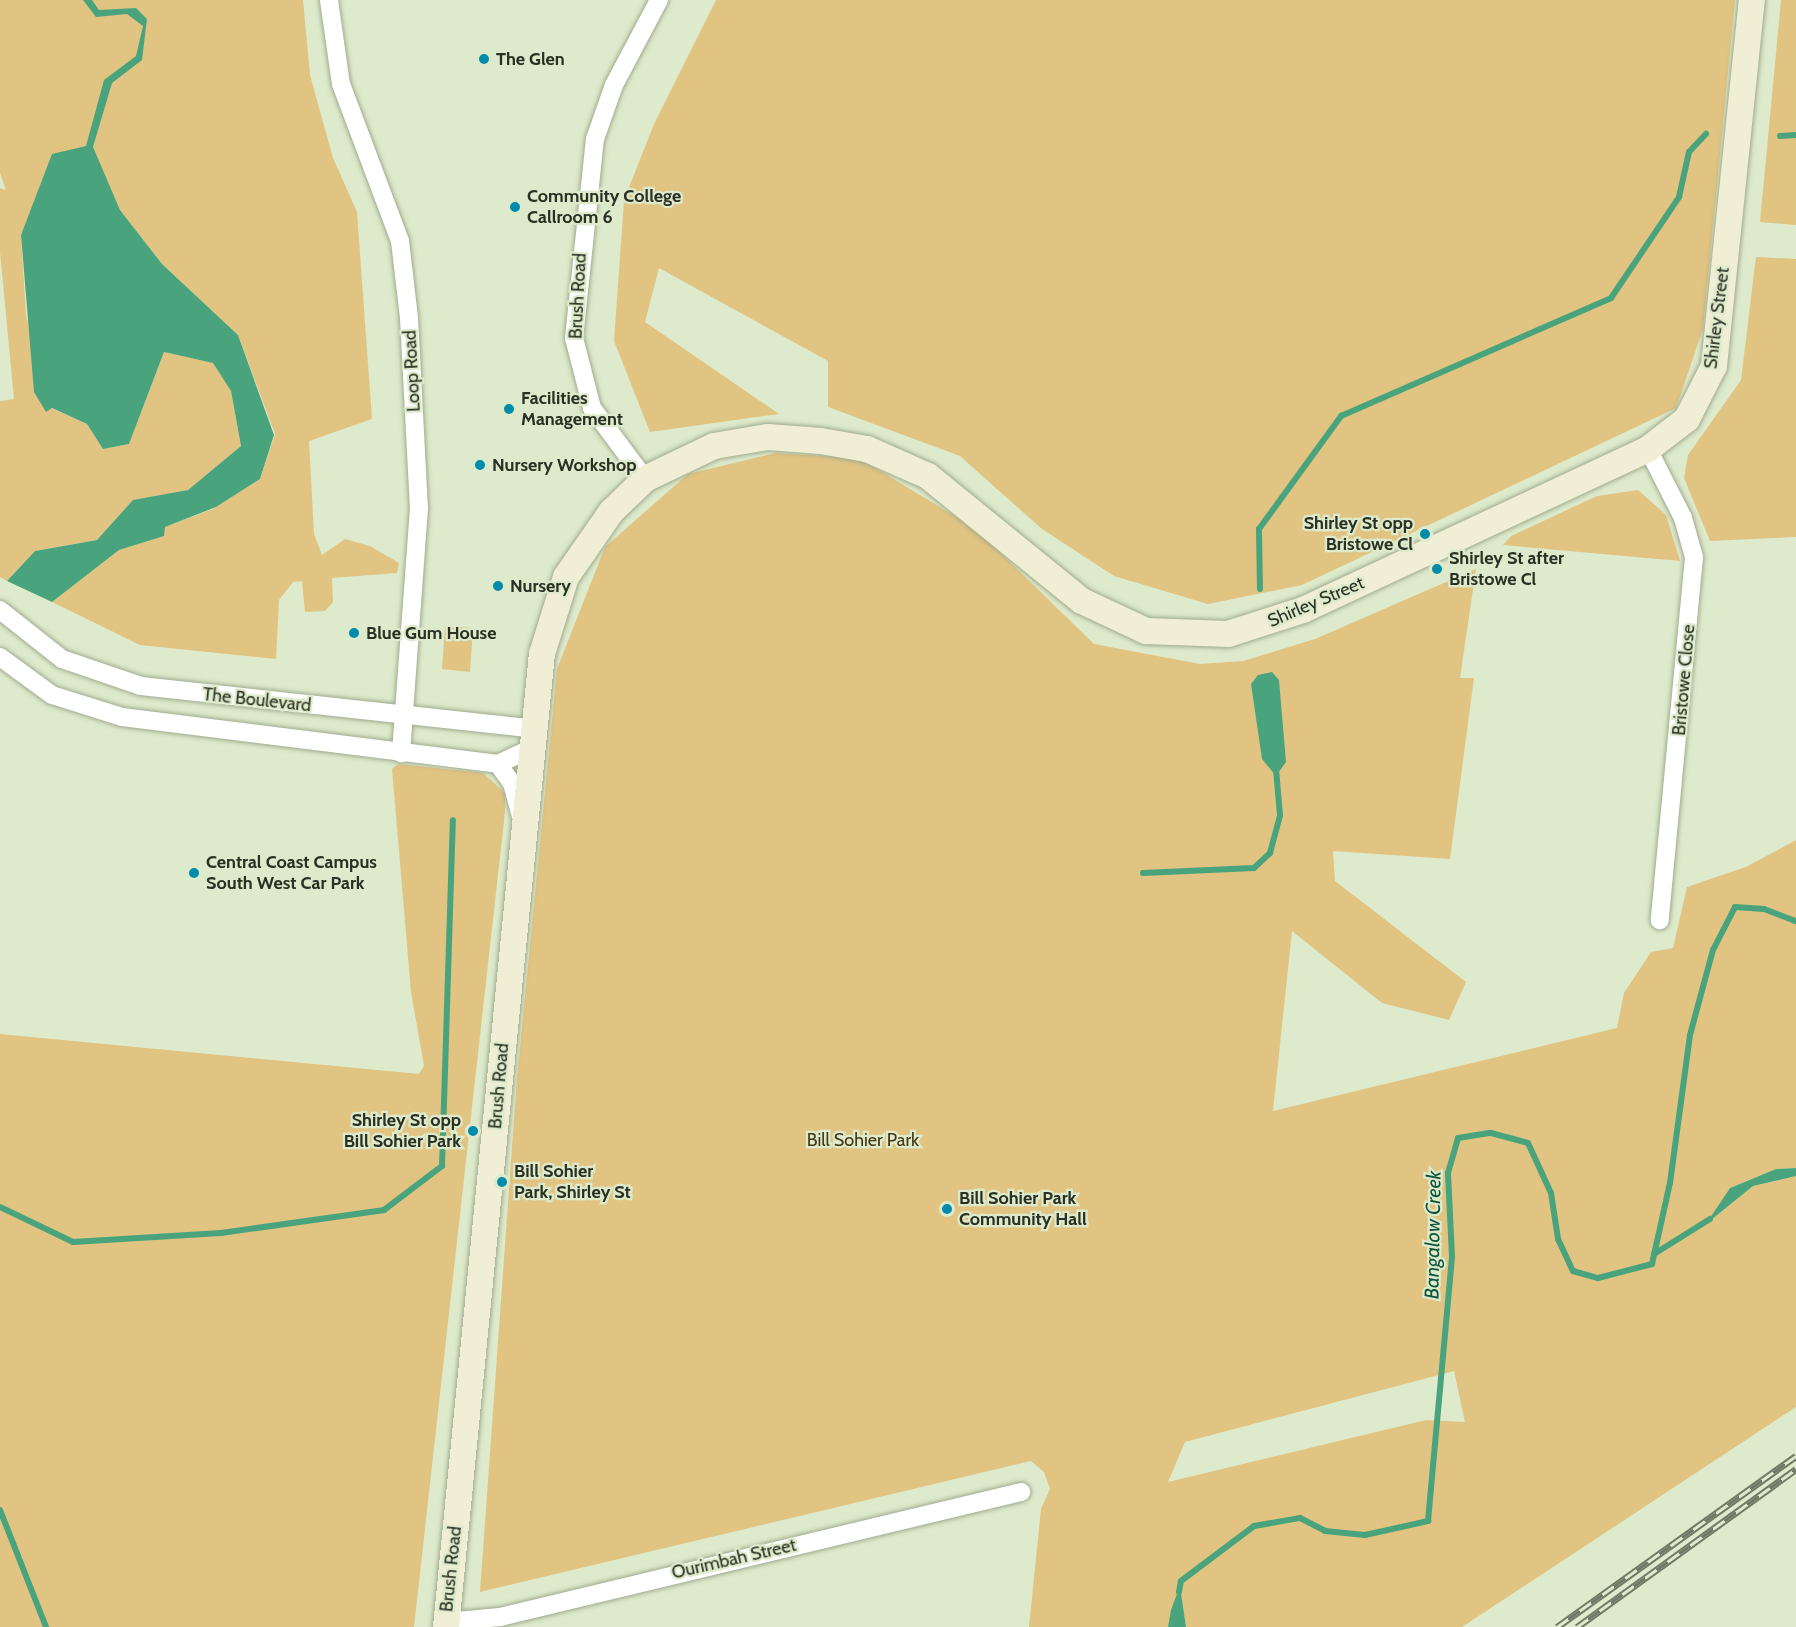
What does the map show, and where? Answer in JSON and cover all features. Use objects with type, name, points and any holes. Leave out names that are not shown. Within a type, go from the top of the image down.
[{"type":"street","name":"Loop Road","points":[[329,0],[341,84],[400,241],[409,318],[419,508],[401,753]]},
{"type":"street","name":"Brush Road","points":[[645,479],[592,408],[574,338],[595,139],[614,85],[659,0]]},
{"type":"street","name":"Shirley Street","points":[[580,552],[645,479],[681,458],[737,440],[788,437],[867,449],[959,495],[1091,606],[1146,631],[1205,637],[1249,629],[1303,610],[1648,449],[1687,418],[1714,366],[1752,0]]},
{"type":"street","name":"Bristowe Close","points":[[1648,449],[1683,518],[1694,556],[1660,920]]},
{"type":"street","name":"Brush Road","points":[[446,1625],[542,654],[554,607],[580,552]]},
{"type":"street","name":"The Boulevard","points":[[0,610],[62,659],[125,683],[404,716],[534,739]]},
{"type":"street","name":"The Boulevard","points":[[0,657],[52,695],[122,717],[498,764]]},
{"type":"street","points":[[520,876],[521,808],[498,764],[534,739]]},
{"type":"street","name":"Ourimbah Street","points":[[446,1625],[500,1617],[1021,1492]]},
{"type":"green space","points":[[0,0],[303,0],[310,75],[333,158],[357,212],[372,419],[309,441],[314,534],[322,555],[345,539],[370,546],[399,563],[397,573],[332,578],[333,602],[325,611],[305,612],[302,581],[293,582],[279,600],[276,659],[140,645],[52,602],[119,550],[163,536],[165,527],[213,509],[260,479],[275,434],[238,335],[162,264],[120,210],[91,145],[21,234],[26,315],[51,408],[87,424],[103,449],[129,444],[164,352],[214,363],[231,391],[241,446],[188,490],[133,501],[97,540],[35,551],[7,581],[0,577],[0,401],[14,399],[0,252],[0,188],[6,190],[0,173]]},
{"type":"green space","points":[[716,0],[1735,0],[1703,329],[1676,408],[1302,585],[1208,604],[1114,576],[1042,529],[960,456],[828,407],[828,361],[659,268],[645,322],[779,414],[650,432],[614,341],[624,200],[654,124]]},
{"type":"green space","points":[[1781,0],[1796,0],[1796,225],[1760,222]]},
{"type":"green space","points":[[1756,257],[1796,259],[1796,537],[1710,541],[1684,478],[1688,455],[1741,380]]},
{"type":"green space","name":"Bill Sohier Park","points":[[776,453],[859,458],[976,529],[1094,644],[1200,664],[1243,661],[1315,639],[1476,569],[1460,678],[1474,678],[1450,859],[1333,851],[1335,881],[1466,982],[1449,1020],[1382,1003],[1292,931],[1273,1111],[1617,1028],[1624,993],[1651,952],[1673,948],[1687,887],[1746,867],[1796,840],[1796,1168],[1776,1169],[1730,1188],[1708,1222],[1753,1186],[1796,1176],[1796,1407],[1462,1627],[1186,1627],[1180,1587],[1168,1627],[1029,1627],[1041,1509],[1050,1489],[1044,1472],[1031,1461],[480,1592],[517,1078],[557,669],[605,547],[688,474]],"holes":[[[1454,1371],[1465,1422],[1426,1420],[1168,1482],[1185,1442]]]},
{"type":"green space","points":[[1638,490],[1666,515],[1680,561],[1503,545],[1511,536],[1597,496]]},
{"type":"green space","points":[[445,626],[473,628],[470,672],[442,669]]},
{"type":"green space","points":[[398,764],[483,773],[505,793],[505,812],[414,1627],[0,1627],[0,1034],[419,1074],[424,1066],[411,992],[392,769]]},
{"type":"shaded area","points":[[83,0],[92,0],[99,10],[136,8],[147,19],[142,60],[112,83],[93,147],[120,210],[162,264],[238,335],[274,435],[260,479],[216,507],[165,527],[164,536],[119,550],[52,602],[7,581],[35,551],[97,540],[133,500],[188,490],[241,446],[231,391],[213,363],[164,352],[129,444],[103,449],[87,424],[52,408],[46,412],[34,392],[21,235],[52,154],[86,146],[104,80],[136,56],[143,26],[127,14],[96,17]]},
{"type":"shaded area","points":[[1272,672],[1279,680],[1286,762],[1276,776],[1262,759],[1251,684],[1258,675]]},
{"type":"shaded area","points":[[1796,1168],[1796,1176],[1753,1186],[1706,1224],[1730,1188],[1776,1169]]},
{"type":"shaded area","points":[[1180,1586],[1186,1627],[1168,1627],[1171,1610]]},
{"type":"waterway","points":[[1260,589],[1259,529],[1341,416],[1611,298],[1679,197],[1689,152],[1706,134]]},
{"type":"waterway","points":[[1780,136],[1796,135]]},
{"type":"waterway","points":[[1143,873],[1254,868],[1270,853],[1280,815],[1276,769]]},
{"type":"waterway","points":[[0,1207],[73,1242],[221,1233],[384,1210],[442,1166],[453,820]]},
{"type":"waterway","name":"Bangalow Creek","points":[[1179,1592],[1181,1581],[1254,1526],[1300,1518],[1325,1531],[1365,1535],[1428,1521],[1452,1256],[1448,1173],[1458,1138],[1491,1133],[1528,1143],[1551,1193],[1558,1239],[1573,1271],[1598,1278],[1652,1264],[1670,1183],[1690,1035],[1713,950],[1735,907],[1764,909],[1796,921]]},
{"type":"waterway","points":[[1654,1254],[1710,1219]]},
{"type":"waterway","name":"Bangalow Creek","points":[[0,1510],[46,1627]]},
{"type":"railway","points":[[1557,1627],[1796,1456]]},
{"type":"railway","points":[[1577,1627],[1796,1469]]},
{"type":"place","name":"The Glen","points":[[484,59]]},
{"type":"place","name":"Community College Callroom 6","points":[[515,207]]},
{"type":"place","name":"Facilities Management","points":[[509,409]]},
{"type":"place","name":"Nursery Workshop","points":[[480,465]]},
{"type":"place","name":"Shirley St opp Bristowe Cl","points":[[1425,534]]},
{"type":"place","name":"Shirley St after Bristowe Cl","points":[[1437,569]]},
{"type":"place","name":"Nursery","points":[[498,586]]},
{"type":"place","name":"Blue Gum House","points":[[354,633]]},
{"type":"place","name":"Central Coast Campus South West Car Park","points":[[194,873]]},
{"type":"place","name":"Shirley St opp Bill Sohier Park","points":[[473,1131]]},
{"type":"place","name":"Bill Sohier Park, Shirley St","points":[[502,1182]]},
{"type":"place","name":"Bill Sohier Park Community Hall","points":[[947,1209]]}]
